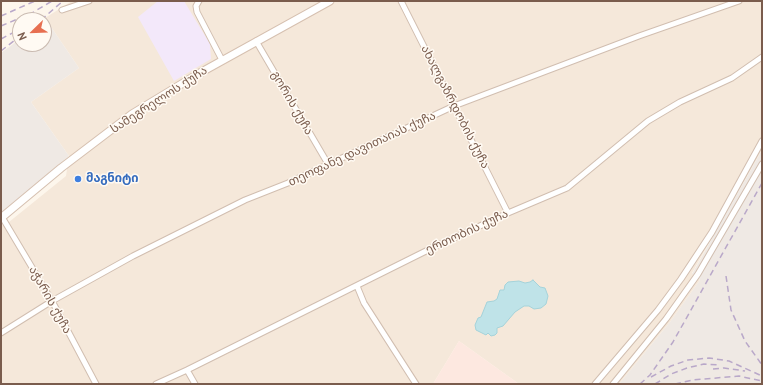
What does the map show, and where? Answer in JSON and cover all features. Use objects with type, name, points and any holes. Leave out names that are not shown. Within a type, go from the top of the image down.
[{"type":"main road","name":"სამეგრელოს ქუჩა","points":[[2,218],[61,168],[132,114],[222,60],[330,1]]},
{"type":"street","points":[[62,10],[89,1]]},
{"type":"street","points":[[199,1],[196,6],[197,12],[222,60]]},
{"type":"street","name":"ახალგაზრდობის ქუჩა","points":[[401,1],[508,213]]},
{"type":"street","name":"თეოფანე დავითაიას ქუჩა","points":[[1,333],[52,301],[134,256],[246,200],[288,183],[454,106],[728,3],[739,1]]},
{"type":"street","name":"გორის ქუჩა","points":[[256,41],[328,164]]},
{"type":"street","name":"ერთობის ქუჩა","points":[[156,384],[432,248],[567,188],[648,121],[680,102],[732,78],[762,57]]},
{"type":"street","points":[[595,384],[658,310],[681,279],[712,232],[762,141]]},
{"type":"street","points":[[613,384],[666,319],[698,274],[762,164]]},
{"type":"street","name":"აჭარის ქუჩა","points":[[2,218],[52,301],[96,384]]},
{"type":"street","points":[[356,286],[364,302],[416,384]]},
{"type":"street","points":[[187,370],[195,384]]},
{"type":"shaded area","points":[[72,1],[762,1],[762,150],[692,273],[700,280],[670,322],[619,384],[519,384],[459,341],[433,384],[1,384],[1,226],[9,222],[66,176],[69,156],[31,102],[79,68],[52,28],[52,14]]},
{"type":"shaded area","points":[[158,1],[184,1],[210,44],[211,59],[174,81],[138,17]]},
{"type":"shaded area","points":[[52,28],[79,68],[31,102],[69,156],[1,213],[1,53],[12,45],[12,52],[52,52]]},
{"type":"shaded area","points":[[762,150],[762,384],[619,384],[670,322],[700,280],[692,274]]},
{"type":"shaded area","points":[[459,341],[519,384],[433,384]]},
{"type":"water","points":[[533,280],[540,287],[545,288],[548,296],[546,304],[541,308],[534,309],[529,306],[524,306],[515,312],[503,326],[497,328],[497,333],[495,335],[491,336],[488,333],[486,335],[476,330],[475,325],[478,318],[481,317],[487,302],[497,299],[500,290],[504,290],[505,285],[508,282],[519,281],[525,283]]},
{"type":"railway","points":[[1,16],[35,1]]},
{"type":"railway","points":[[1,26],[32,13],[52,1]]},
{"type":"railway","points":[[50,12],[63,1]]},
{"type":"railway","points":[[1,39],[12,33]]},
{"type":"railway","points":[[1,51],[12,42]]},
{"type":"railway","points":[[640,384],[650,375],[673,342],[762,183]]},
{"type":"railway","points":[[726,276],[731,310],[745,341],[762,365]]},
{"type":"railway","points":[[651,377],[671,366],[688,360],[709,358],[729,361],[762,376]]},
{"type":"railway","points":[[655,384],[671,374],[687,368],[704,364],[720,365]]},
{"type":"railway","points":[[713,369],[724,368],[745,371]]},
{"type":"railway","points":[[675,384],[693,380],[739,376],[762,381]]},
{"type":"place","name":"მაგნიტი","points":[[78,179]]}]
